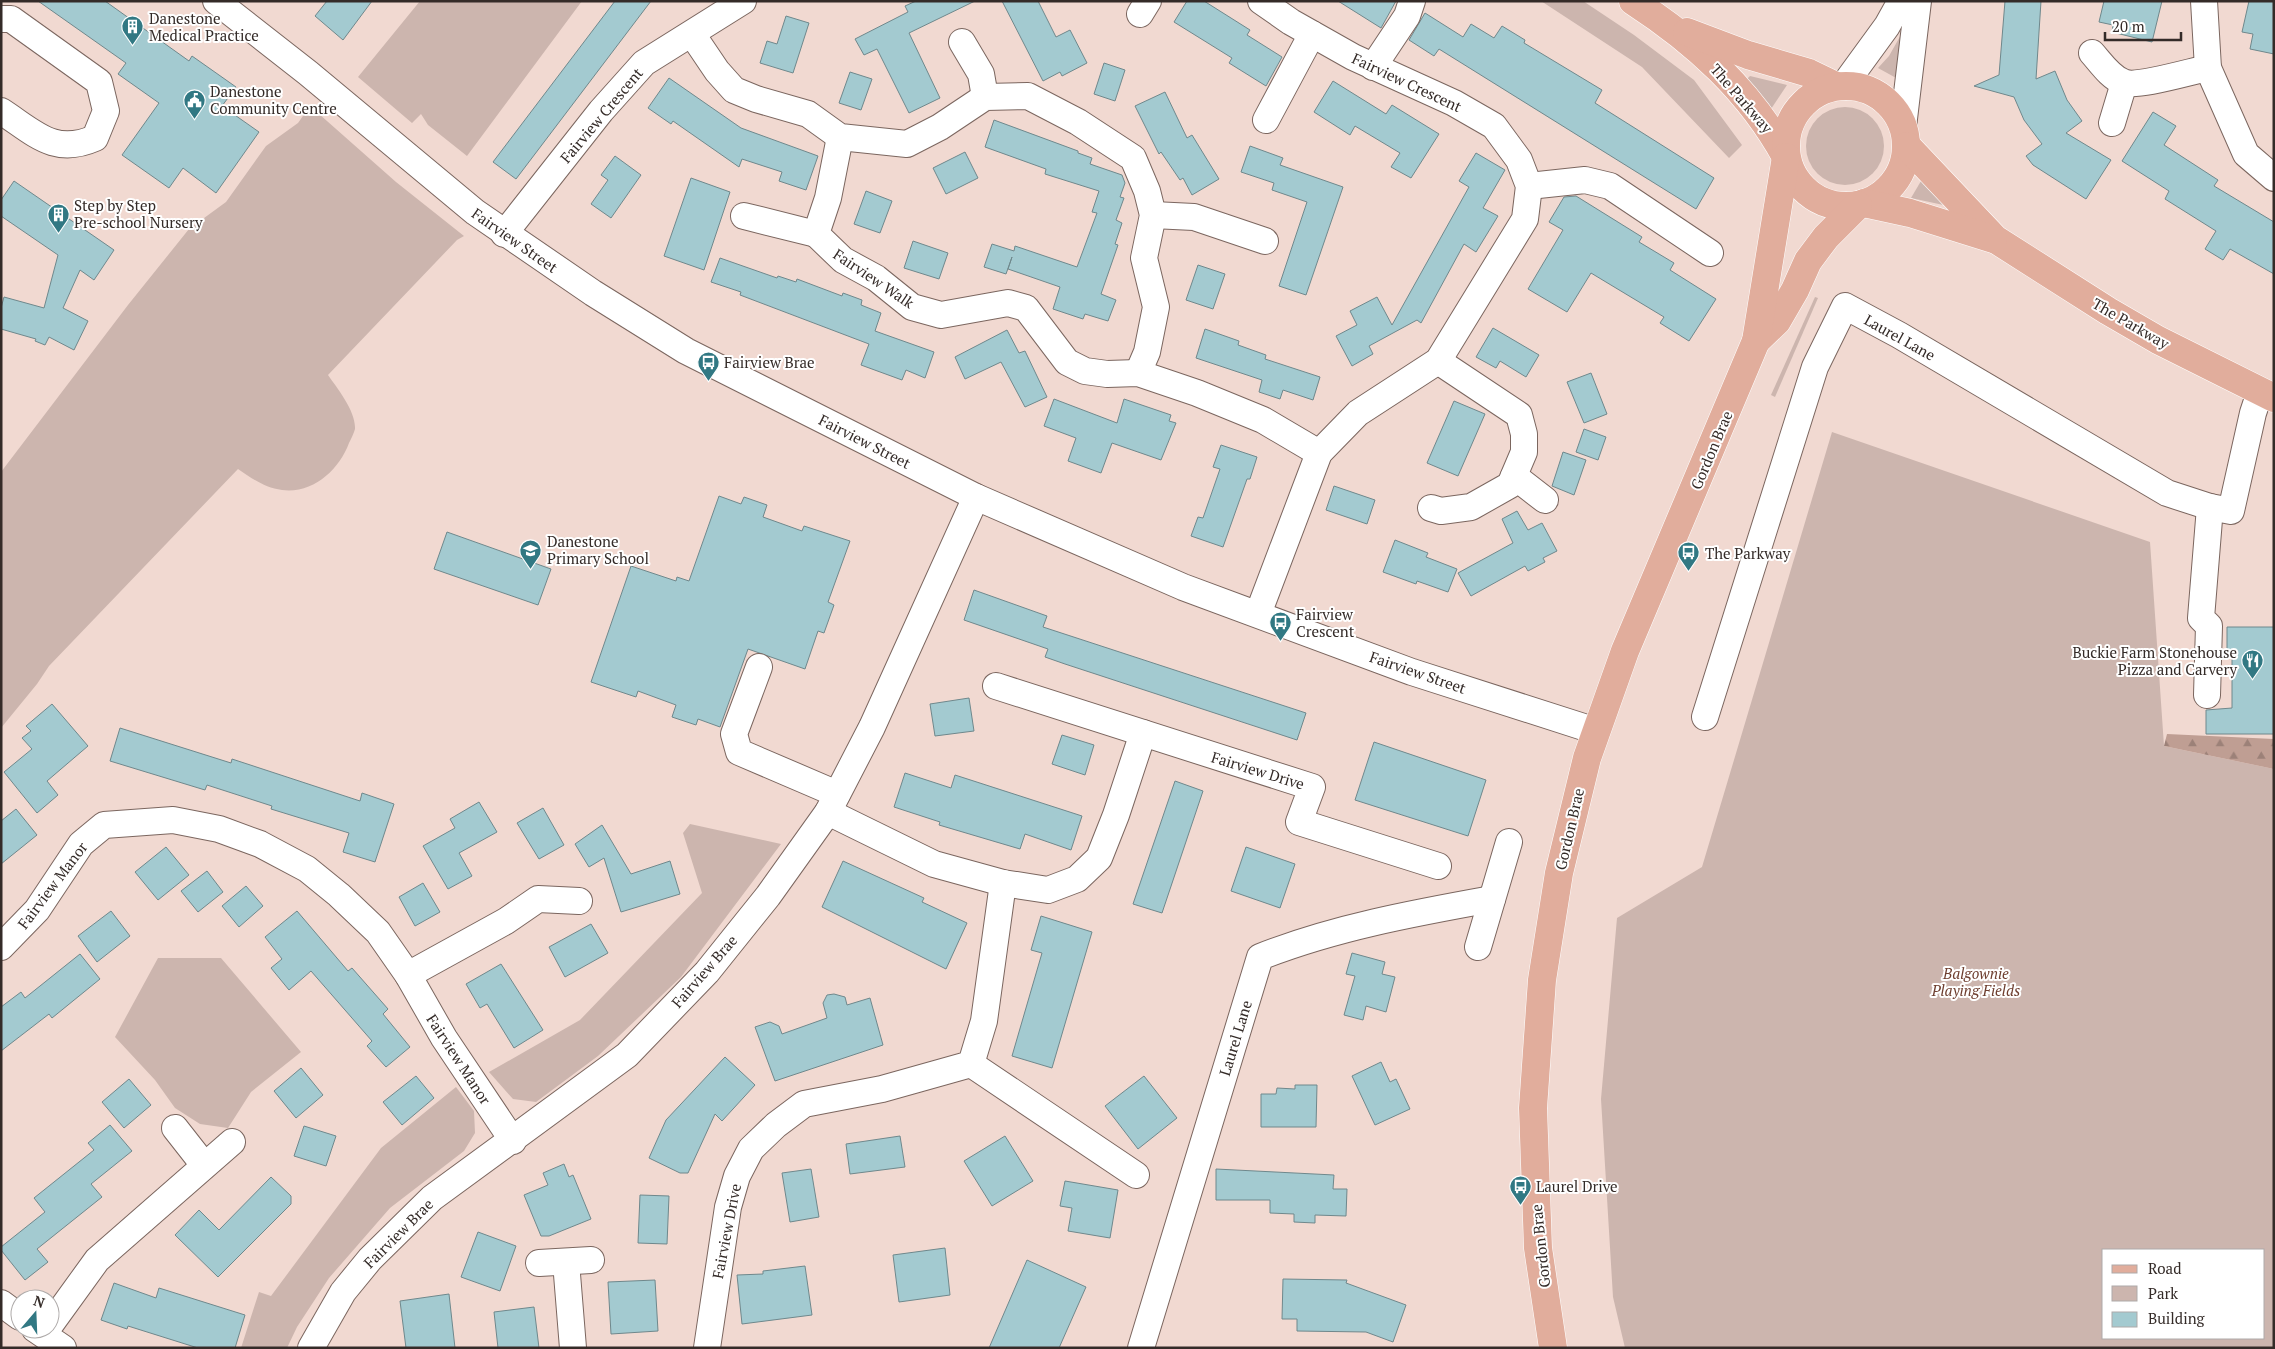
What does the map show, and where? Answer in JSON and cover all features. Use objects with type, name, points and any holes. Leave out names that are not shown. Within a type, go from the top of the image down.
[{"type":"main road","name":"The Parkway","points":[[1633,1],[1670,25],[1726,74],[1769,125],[1786,156]]},
{"type":"main road","name":"The Parkway","points":[[1670,25],[1748,55],[1809,73],[1840,85]]},
{"type":"main road","points":[[1840,85],[1863,88],[1880,96],[1894,110],[1905,136],[1904,164],[1895,182],[1881,195],[1861,204],[1839,206],[1820,200],[1804,190],[1793,174],[1786,156],[1786,140],[1789,125],[1796,111],[1807,99],[1820,91],[1840,85]]},
{"type":"main road","name":"The Parkway","points":[[1905,136],[1994,239]]},
{"type":"main road","name":"Gordon Brae","points":[[1553,1348],[1540,1264],[1535,1206],[1533,1108],[1542,980],[1559,872],[1586,758],[1596,731],[1652,584],[1756,341],[1786,156]]},
{"type":"main road","name":"The Parkway","points":[[1861,204],[1910,213],[1994,239],[2108,311],[2267,395]]},
{"type":"main road","name":"Gordon Brae","points":[[1756,341],[1777,321],[1812,255],[1826,236],[1861,204]]},
{"type":"street","name":"Fairview Crescent","points":[[504,234],[601,111],[644,63],[743,1]]},
{"type":"street","name":"Fairview Crescent","points":[[1258,614],[1319,453],[1358,413],[1438,361],[1525,219],[1529,186],[1519,160],[1494,126],[1454,103],[1374,67],[1312,34],[1261,1]]},
{"type":"street","points":[[1374,67],[1408,16],[1412,1]]},
{"type":"street","points":[[1840,85],[1887,26],[1901,1]]},
{"type":"street","points":[[1905,136],[1918,1]]},
{"type":"street","points":[[2204,1],[2208,68],[2246,154],[2274,178]]},
{"type":"street","name":"Fairview Street","points":[[223,3],[504,234],[593,293],[686,351],[976,497],[1183,587],[1412,672],[1596,731]]},
{"type":"street","points":[[1,19],[11,19],[99,82],[106,111],[96,138],[79,145],[63,146],[48,142],[1,111]]},
{"type":"street","points":[[692,34],[717,71],[734,90],[756,100],[808,114],[840,137],[907,144],[940,127],[985,97],[1028,96],[1078,122],[1133,158],[1147,191],[1154,215],[1144,258],[1156,307],[1147,352],[1138,373]]},
{"type":"street","points":[[1266,120],[1312,34]]},
{"type":"street","points":[[962,42],[981,74],[985,97]]},
{"type":"street","points":[[2092,53],[2106,70],[2124,83],[2141,83],[2208,68]]},
{"type":"street","points":[[2112,123],[2124,83]]},
{"type":"street","points":[[744,216],[816,234],[828,198],[840,137]]},
{"type":"street","points":[[1529,186],[1585,180],[1610,186],[1710,253]]},
{"type":"street","points":[[1154,215],[1194,217],[1265,242]]},
{"type":"street","name":"Fairview Walk","points":[[816,234],[843,260],[876,278],[912,307],[941,315],[1008,304],[1026,308],[1067,362],[1086,371],[1107,374],[1138,373],[1198,393],[1263,420],[1319,453]]},
{"type":"street","name":"Laurel Lane","points":[[1705,717],[1815,367],[1845,306],[1899,335],[2167,493],[2210,507],[2231,511],[2253,413],[2267,395]]},
{"type":"street","points":[[1431,508],[1441,511],[1471,507],[1510,485],[1524,452],[1524,434],[1519,415],[1438,361]]},
{"type":"street","points":[[1514,476],[1545,500]]},
{"type":"street","name":"Fairview Brae","points":[[320,1345],[343,1292],[370,1259],[432,1198],[513,1141],[627,1055],[707,972],[768,896],[833,803],[872,726],[976,497]]},
{"type":"street","points":[[2207,695],[2209,626],[2201,618],[2210,507]]},
{"type":"street","points":[[758,667],[734,734],[739,752],[833,803],[934,864],[1003,883],[1048,890],[1077,879],[1099,858],[1116,815],[1143,733]]},
{"type":"street","name":"Fairview Drive","points":[[996,686],[1312,787],[1299,822],[1438,866]]},
{"type":"street","name":"Fairview Manor","points":[[1,947],[36,910],[81,844],[104,825],[173,820],[220,830],[260,844],[307,869],[363,916],[378,932],[408,976],[444,1038],[513,1141]]},
{"type":"street","points":[[1478,947],[1509,842]]},
{"type":"street","points":[[1003,883],[984,1021],[971,1064],[1136,1175]]},
{"type":"street","points":[[408,976],[506,921],[538,899],[579,902]]},
{"type":"street","name":"Laurel Lane","points":[[1141,1348],[1260,957],[1300,942],[1420,913],[1492,900]]},
{"type":"street","name":"Fairview Drive","points":[[707,1348],[728,1207],[737,1176],[751,1149],[776,1125],[804,1104],[882,1089],[971,1064]]},
{"type":"street","points":[[174,1128],[204,1165]]},
{"type":"street","points":[[60,1315],[97,1260],[232,1142]]},
{"type":"street","points":[[539,1264],[579,1261],[573,1348]]},
{"type":"green space","points":[[420,1],[582,1],[467,156],[428,125],[421,114],[412,123],[358,77]]},
{"type":"green space","points":[[1541,1],[1583,1],[1634,35],[1694,80],[1742,145],[1729,158],[1642,67]]},
{"type":"green space","points":[[1902,33],[1898,79],[1878,68],[1889,56]]},
{"type":"green space","points":[[1750,76],[1787,85],[1771,109],[1747,79]]},
{"type":"green space","points":[[310,106],[396,182],[464,236],[457,240],[328,375],[349,407],[355,429],[345,453],[332,471],[314,484],[304,488],[282,490],[258,482],[238,469],[49,666],[37,684],[1,728],[1,472],[128,305],[189,229],[226,202],[266,146],[298,123]]},
{"type":"green space","points":[[1845,107],[1860,110],[1872,119],[1881,131],[1884,146],[1881,161],[1872,173],[1860,182],[1845,185],[1830,182],[1818,173],[1809,161],[1806,146],[1809,131],[1818,119],[1830,110]]},
{"type":"green space","points":[[1921,181],[1948,206],[1911,198]]},
{"type":"green space","points":[[1815,297],[1818,298],[1775,397],[1771,395]]},
{"type":"green space","name":"Balgownie Playing Fields","points":[[1832,432],[2150,542],[2164,746],[2274,769],[2274,1348],[1625,1348],[1613,1297],[1601,1099],[1617,918],[1702,867]]},
{"type":"green space","points":[[2167,734],[2274,739],[2274,769],[2164,746]]},
{"type":"green space","points":[[690,824],[781,844],[681,977],[598,1056],[536,1102],[513,1099],[489,1072],[580,1020],[702,893],[683,833]]},
{"type":"green space","points":[[158,958],[221,958],[301,1052],[251,1092],[228,1128],[200,1124],[175,1108],[155,1080],[115,1037]]},
{"type":"green space","points":[[456,1087],[474,1111],[475,1133],[464,1151],[390,1208],[329,1278],[297,1327],[287,1348],[241,1348],[259,1292],[271,1296],[381,1148]]},
{"type":"building","name":"Danestone Community Centre","points":[[38,1],[105,1],[189,61],[192,56],[236,87],[222,106],[259,132],[216,193],[183,168],[169,188],[122,155],[159,103],[118,74],[126,63]]},
{"type":"building","points":[[327,1],[372,1],[343,40],[315,16]]},
{"type":"building","points":[[615,1],[651,1],[516,179],[493,162]]},
{"type":"building","points":[[916,1],[975,1],[909,33],[940,98],[909,113],[877,49],[864,55],[855,39],[908,12],[905,6]]},
{"type":"building","points":[[1002,1],[1038,1],[1056,37],[1070,30],[1087,63],[1062,76],[1060,72],[1043,81]]},
{"type":"building","points":[[1187,1],[1204,1],[1250,30],[1247,35],[1282,57],[1266,86],[1229,63],[1232,58],[1174,22]]},
{"type":"building","points":[[1338,1],[1396,1],[1381,28]]},
{"type":"building","points":[[2005,1],[2041,1],[2036,79],[2055,71],[2067,100],[2082,121],[2066,133],[2111,160],[2086,199],[2033,165],[2026,156],[2042,144],[2024,120],[2014,97],[1974,86],[1999,75]]},
{"type":"building","points":[[2104,1],[2162,1],[2152,42],[2112,32],[2113,25],[2099,22]]},
{"type":"building","points":[[2249,1],[2274,1],[2274,54],[2250,49],[2253,34],[2242,32]]},
{"type":"building","points":[[1425,13],[1463,37],[1471,24],[1494,38],[1502,26],[1525,40],[1524,43],[1602,90],[1595,103],[1714,178],[1696,209],[1439,49],[1434,56],[1409,40]]},
{"type":"building","points":[[786,16],[809,23],[793,73],[760,63],[767,41],[777,44]]},
{"type":"building","points":[[1104,63],[1125,70],[1115,101],[1094,94]]},
{"type":"building","points":[[850,72],[872,79],[861,110],[839,103]]},
{"type":"building","points":[[669,78],[741,128],[818,156],[806,190],[779,181],[782,172],[742,159],[739,167],[673,121],[671,124],[648,108]]},
{"type":"building","points":[[1333,81],[1386,114],[1392,105],[1439,134],[1411,178],[1391,167],[1400,153],[1355,126],[1350,135],[1314,112]]},
{"type":"building","points":[[1165,92],[1187,138],[1192,135],[1219,179],[1192,195],[1183,178],[1180,180],[1161,152],[1159,154],[1135,106]]},
{"type":"building","points":[[2153,112],[2176,126],[2164,145],[2218,180],[2214,186],[2274,222],[2274,274],[2230,249],[2223,260],[2205,249],[2216,231],[2165,199],[2169,191],[2122,161]]},
{"type":"building","points":[[994,120],[1078,151],[1078,153],[1092,158],[1090,164],[1122,175],[1125,183],[1120,197],[1124,198],[1116,220],[1122,223],[1115,244],[1118,245],[1101,294],[1116,300],[1108,321],[1085,314],[1083,319],[1053,309],[1060,287],[1008,269],[1012,257],[1006,274],[984,267],[992,244],[1014,251],[1015,246],[1077,267],[1097,213],[1092,212],[1099,191],[1045,174],[1046,169],[985,147]]},
{"type":"building","points":[[1250,146],[1283,158],[1280,165],[1343,187],[1306,295],[1279,286],[1307,202],[1272,190],[1274,183],[1241,172]]},
{"type":"building","points":[[965,152],[978,178],[946,194],[933,168]]},
{"type":"building","points":[[1476,153],[1505,170],[1483,208],[1498,216],[1476,252],[1464,244],[1421,323],[1417,320],[1369,346],[1373,354],[1352,366],[1336,336],[1357,325],[1350,311],[1377,297],[1392,325],[1469,187],[1459,181]]},
{"type":"building","points":[[615,156],[641,175],[611,218],[591,204],[608,180],[601,175]]},
{"type":"building","points":[[691,178],[730,192],[704,270],[664,256]]},
{"type":"building","points":[[14,181],[114,250],[94,280],[80,270],[63,308],[88,321],[74,350],[49,337],[45,345],[35,341],[36,339],[1,329],[1,308],[4,297],[44,308],[58,255],[1,216],[1,200]]},
{"type":"building","points":[[866,191],[892,201],[880,233],[854,224]]},
{"type":"building","points":[[1576,196],[1642,237],[1639,242],[1674,263],[1670,270],[1716,299],[1689,341],[1660,323],[1664,317],[1591,273],[1567,312],[1528,289],[1563,230],[1549,222],[1564,197]]},
{"type":"building","points":[[913,241],[948,253],[939,279],[904,268]]},
{"type":"building","points":[[720,258],[777,278],[778,276],[796,282],[797,279],[842,296],[843,293],[862,300],[861,305],[881,313],[875,331],[934,352],[925,378],[906,370],[902,380],[861,365],[869,344],[740,295],[741,292],[711,282]]},
{"type":"building","points":[[1198,265],[1225,274],[1213,309],[1186,300]]},
{"type":"building","points":[[1493,328],[1539,355],[1526,377],[1500,361],[1496,368],[1476,357]]},
{"type":"building","points":[[1205,329],[1239,341],[1238,345],[1266,355],[1265,359],[1320,377],[1313,400],[1283,390],[1280,399],[1259,392],[1262,380],[1196,358]]},
{"type":"building","points":[[1007,330],[1019,353],[1025,351],[1047,397],[1025,407],[1001,362],[965,379],[955,357]]},
{"type":"building","points":[[1591,373],[1607,414],[1584,423],[1567,382]]},
{"type":"building","points":[[1054,399],[1117,423],[1124,399],[1171,415],[1169,421],[1176,423],[1161,460],[1112,443],[1101,473],[1068,461],[1076,438],[1044,426]]},
{"type":"building","points":[[1454,401],[1485,414],[1458,476],[1427,463]]},
{"type":"building","points":[[1584,429],[1606,437],[1598,460],[1576,452]]},
{"type":"building","points":[[1221,445],[1257,457],[1250,479],[1247,479],[1223,547],[1191,536],[1198,517],[1203,518],[1220,469],[1213,467]]},
{"type":"building","points":[[1563,452],[1586,460],[1574,495],[1552,486]]},
{"type":"building","points":[[1334,486],[1375,500],[1367,524],[1326,510]]},
{"type":"building","points":[[719,496],[741,504],[744,497],[767,505],[763,517],[802,531],[804,526],[850,541],[828,602],[834,605],[824,633],[818,631],[805,669],[748,649],[720,727],[698,719],[696,725],[672,717],[676,705],[638,691],[636,697],[591,682],[631,566],[676,581],[677,577],[689,581]]},
{"type":"building","points":[[1517,511],[1528,530],[1542,523],[1557,551],[1543,558],[1545,562],[1528,571],[1525,566],[1471,596],[1458,573],[1513,543],[1502,519]]},
{"type":"building","points":[[447,532],[551,569],[538,605],[434,569]]},
{"type":"building","points":[[1395,540],[1428,553],[1426,557],[1457,569],[1448,592],[1417,581],[1416,584],[1383,572]]},
{"type":"building","points":[[974,590],[1047,616],[1043,627],[1306,713],[1297,740],[1045,657],[1048,649],[964,620]]},
{"type":"building","name":"Buckie Farm Stonehouse Pizza and Carvery","points":[[2227,627],[2274,627],[2274,734],[2206,734],[2206,710],[2232,708],[2232,653],[2227,652]]},
{"type":"building","points":[[969,698],[974,731],[935,736],[930,704]]},
{"type":"building","points":[[52,704],[88,746],[47,781],[58,795],[37,813],[4,772],[32,749],[22,738],[31,731],[26,726]]},
{"type":"building","points":[[120,728],[231,763],[232,759],[360,801],[362,793],[394,804],[375,862],[343,852],[349,833],[271,809],[272,806],[207,785],[205,790],[110,761]]},
{"type":"building","points":[[1062,735],[1094,745],[1085,775],[1052,764]]},
{"type":"building","points":[[1374,742],[1486,780],[1468,836],[1355,800]]},
{"type":"building","points":[[905,773],[951,788],[955,775],[1082,816],[1071,850],[1025,834],[1020,849],[939,825],[940,822],[894,807]]},
{"type":"building","points":[[1175,781],[1203,791],[1162,913],[1133,904]]},
{"type":"building","points":[[479,802],[497,832],[459,853],[472,876],[448,889],[423,846],[455,828],[450,819]]},
{"type":"building","points":[[543,808],[564,845],[539,859],[517,823]]},
{"type":"building","points":[[16,809],[37,835],[1,864],[1,821]]},
{"type":"building","points":[[602,825],[631,874],[670,861],[680,894],[621,912],[604,858],[589,867],[575,844]]},
{"type":"building","points":[[166,847],[189,875],[158,900],[135,872]]},
{"type":"building","points":[[1246,847],[1295,864],[1280,908],[1231,891]]},
{"type":"building","points":[[843,861],[924,898],[922,902],[967,923],[946,969],[822,907]]},
{"type":"building","points":[[207,871],[223,892],[198,912],[181,891]]},
{"type":"building","points":[[423,883],[440,912],[415,926],[399,897]]},
{"type":"building","points":[[246,886],[263,906],[239,927],[222,906]]},
{"type":"building","points":[[111,911],[130,936],[97,962],[78,936]]},
{"type":"building","points":[[297,911],[348,971],[352,968],[388,1009],[383,1014],[410,1047],[386,1067],[367,1046],[372,1041],[311,971],[289,990],[271,968],[282,959],[265,937]]},
{"type":"building","points":[[1041,916],[1092,932],[1052,1068],[1012,1056],[1042,953],[1031,950]]},
{"type":"building","points":[[591,924],[608,953],[565,977],[549,947]]},
{"type":"building","points":[[1352,953],[1385,962],[1382,974],[1395,977],[1386,1012],[1366,1006],[1363,1020],[1344,1015],[1355,976],[1346,974]]},
{"type":"building","points":[[80,954],[100,979],[52,1018],[49,1014],[1,1051],[1,1007],[21,992],[25,998]]},
{"type":"building","points":[[501,964],[543,1030],[514,1048],[487,1004],[480,1008],[466,984]]},
{"type":"building","points":[[834,994],[845,997],[847,1005],[870,998],[883,1045],[775,1081],[755,1027],[770,1022],[779,1026],[782,1034],[827,1018],[823,1003],[827,995]]},
{"type":"building","points":[[725,1057],[755,1085],[722,1121],[715,1114],[688,1173],[680,1173],[649,1158],[666,1120]]},
{"type":"building","points":[[1381,1062],[1390,1082],[1396,1079],[1410,1109],[1375,1125],[1352,1076]]},
{"type":"building","points":[[301,1068],[323,1095],[296,1118],[274,1091]]},
{"type":"building","points":[[416,1076],[434,1098],[402,1125],[383,1102]]},
{"type":"building","points":[[1144,1076],[1177,1118],[1138,1149],[1105,1106]]},
{"type":"building","points":[[129,1079],[151,1105],[124,1128],[102,1102]]},
{"type":"building","points":[[1295,1085],[1317,1085],[1316,1127],[1261,1127],[1261,1094],[1276,1094],[1277,1088],[1295,1089]]},
{"type":"building","points":[[110,1125],[132,1151],[91,1184],[102,1197],[37,1249],[48,1262],[25,1280],[1,1250],[1,1247],[45,1212],[34,1198],[94,1150],[88,1143]]},
{"type":"building","points":[[304,1126],[336,1136],[326,1166],[294,1156]]},
{"type":"building","points":[[900,1136],[905,1167],[850,1174],[846,1144]]},
{"type":"building","points":[[1005,1136],[1033,1181],[992,1206],[964,1161]]},
{"type":"building","points":[[564,1164],[569,1177],[573,1175],[591,1219],[549,1236],[541,1236],[524,1195],[548,1185],[543,1173]]},
{"type":"building","points":[[811,1169],[819,1217],[790,1222],[782,1173]]},
{"type":"building","points":[[1216,1169],[1334,1175],[1333,1189],[1347,1189],[1346,1216],[1315,1215],[1315,1223],[1294,1222],[1294,1214],[1270,1213],[1270,1200],[1216,1200]]},
{"type":"building","points":[[271,1177],[291,1196],[291,1204],[218,1277],[175,1235],[199,1210],[219,1230]]},
{"type":"building","points":[[1065,1181],[1118,1190],[1110,1238],[1068,1231],[1072,1208],[1060,1206]]},
{"type":"building","points":[[640,1195],[669,1196],[667,1244],[638,1243]]},
{"type":"building","points":[[478,1232],[516,1246],[500,1291],[461,1277]]},
{"type":"building","points":[[945,1248],[950,1295],[899,1302],[893,1255]]},
{"type":"building","points":[[1027,1260],[1086,1287],[1059,1348],[989,1348]]},
{"type":"building","points":[[805,1266],[812,1315],[742,1324],[737,1275],[763,1274],[763,1271]]},
{"type":"building","points":[[1283,1279],[1347,1280],[1346,1283],[1406,1305],[1393,1342],[1366,1332],[1297,1331],[1297,1319],[1282,1319]]},
{"type":"building","points":[[655,1280],[658,1331],[611,1334],[608,1282]]},
{"type":"building","points":[[114,1283],[156,1298],[159,1288],[245,1315],[235,1348],[198,1348],[128,1326],[127,1329],[101,1320]]},
{"type":"building","points":[[449,1294],[455,1348],[406,1348],[400,1301]]},
{"type":"building","points":[[534,1307],[539,1348],[498,1348],[494,1312]]},
{"type":"place","name":"Danestone Medical Practice","points":[[133,46]]},
{"type":"place","name":"Danestone Community Centre","points":[[194,119]]},
{"type":"place","name":"Step by Step Pre-school Nursery","points":[[58,233]]},
{"type":"place","name":"Fairview Brae","points":[[708,381]]},
{"type":"place","name":"Danestone Primary School","points":[[531,569]]},
{"type":"place","name":"The Parkway","points":[[1689,572]]},
{"type":"place","name":"Fairview Crescent","points":[[1280,642]]},
{"type":"place","name":"Buckie Farm Stonehouse Pizza and Carvery","points":[[2253,680]]},
{"type":"place","name":"Laurel Drive","points":[[1520,1205]]}]
